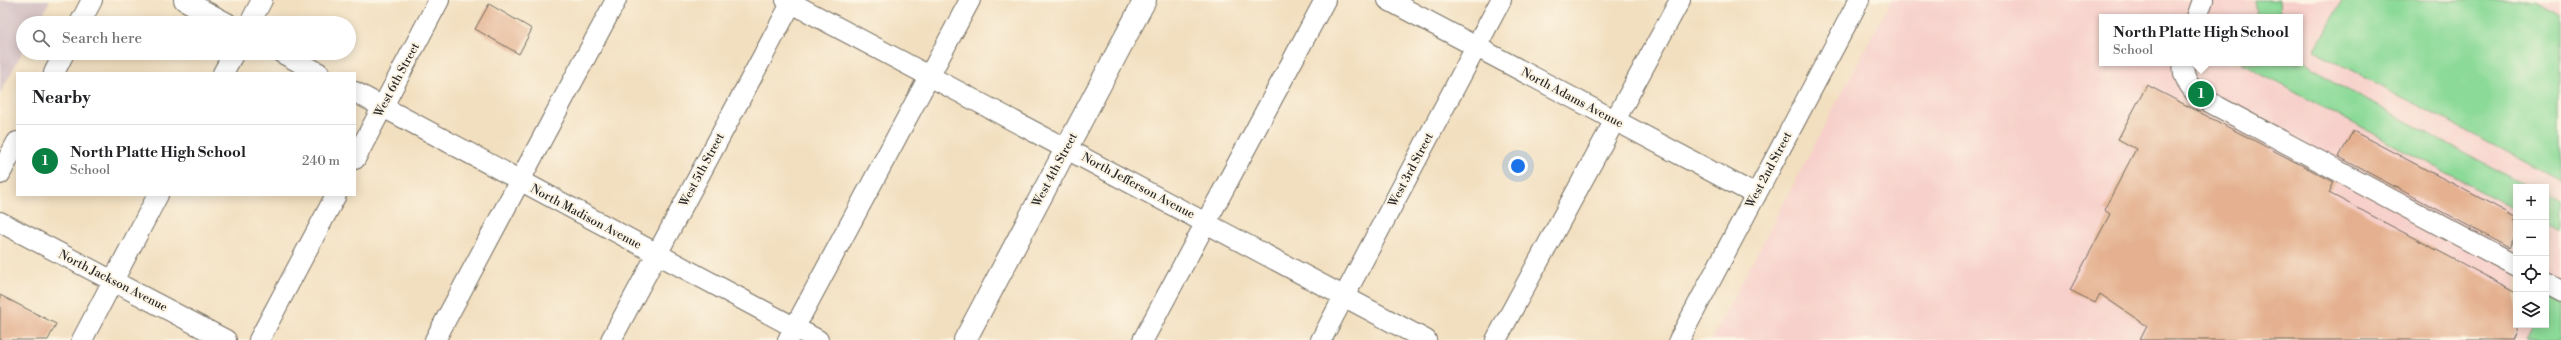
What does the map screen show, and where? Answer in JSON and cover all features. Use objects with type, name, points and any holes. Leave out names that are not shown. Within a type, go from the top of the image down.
[{"type":"main road","name":"West 4th Street","points":[[965,340],[1145,0]]},
{"type":"street","points":[[84,16],[92,0]]},
{"type":"street","points":[[184,0],[214,16]]},
{"type":"street","points":[[254,16],[262,0]]},
{"type":"street","name":"West 6th Street","points":[[356,157],[439,0]]},
{"type":"street","points":[[435,340],[616,0]]},
{"type":"street","points":[[791,334],[970,0]]},
{"type":"street","points":[[1143,340],[1325,0]]},
{"type":"street","name":"North Adams Avenue","points":[[1388,0],[1756,195]]},
{"type":"street","name":"West 3rd Street","points":[[1321,340],[1501,0]]},
{"type":"street","points":[[1496,340],[1680,0]]},
{"type":"street","name":"West 2nd Street","points":[[1679,340],[1859,0]]},
{"type":"street","points":[[2198,14],[2204,0]]},
{"type":"street","name":"North Jefferson Avenue","points":[[790,1],[1426,340]]},
{"type":"street","name":"West 5th Street","points":[[611,340],[790,1]]},
{"type":"street","points":[[54,72],[60,60]]},
{"type":"street","points":[[224,72],[230,60]]},
{"type":"street","points":[[295,60],[317,72]]},
{"type":"street","points":[[2183,66],[2182,70],[2188,85],[2198,96],[2513,264]]},
{"type":"street","name":"North Madison Avenue","points":[[356,93],[656,255],[791,334],[818,340]]},
{"type":"street","points":[[0,174],[16,144]]},
{"type":"street","points":[[82,340],[157,196]]},
{"type":"street","points":[[259,340],[335,196]]},
{"type":"street","name":"North Jackson Avenue","points":[[0,222],[226,340]]},
{"type":"street","points":[[2549,285],[2561,291]]},
{"type":"shaded area","points":[[0,0],[50,0],[42,16],[16,16],[16,60],[18,60],[0,94]]},
{"type":"shaded area","points":[[1891,0],[2561,0],[2561,340],[1711,340]]},
{"type":"green space","points":[[2254,0],[2280,0],[2281,14],[2256,14]]},
{"type":"green space","points":[[2342,0],[2534,0],[2561,14],[2561,181],[2315,51]]},
{"type":"green space","points":[[2303,60],[2325,78],[2523,184],[2513,184],[2513,208],[2246,66],[2303,66]]},
{"type":"green space","points":[[2549,198],[2561,204],[2561,234],[2549,228]]},
{"type":"green space","points":[[2551,293],[2561,298],[2561,340],[2526,340],[2532,328],[2549,328],[2549,297]]},
{"type":"building","points":[[489,4],[532,29],[519,54],[475,29]]},
{"type":"building","points":[[2147,85],[2334,182],[2329,193],[2513,290],[2513,328],[2516,328],[2516,332],[2512,340],[2140,340],[2147,326],[2100,294],[2095,303],[2070,290],[2110,214],[2104,210],[2136,149],[2118,139]]},
{"type":"building","points":[[2353,131],[2513,215],[2513,242],[2510,248],[2339,157]]},
{"type":"building","points":[[0,295],[56,324],[48,340],[0,340]]},
{"type":"place","name":"North Platte High School","points":[[2201,94]]}]
